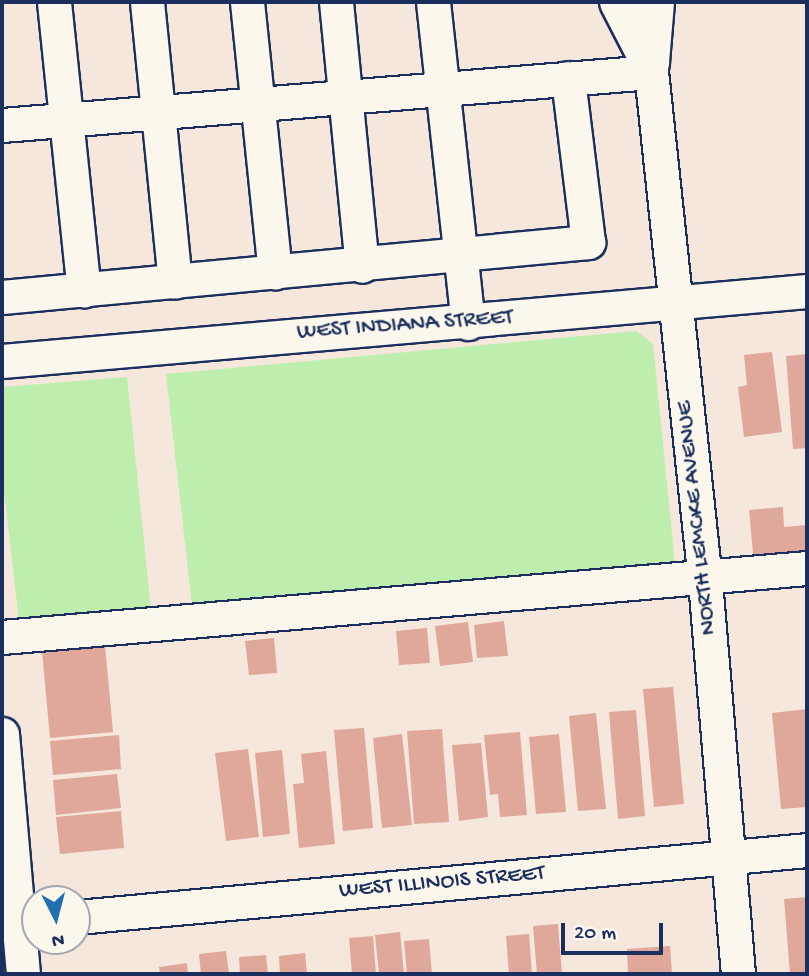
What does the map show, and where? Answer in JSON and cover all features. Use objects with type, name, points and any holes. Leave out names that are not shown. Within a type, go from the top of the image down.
[{"type":"highway","points":[[619,2],[650,67]]},
{"type":"highway","points":[[650,67],[655,2]]},
{"type":"street","points":[[54,2],[84,290]]},
{"type":"street","points":[[147,2],[175,282]]},
{"type":"street","points":[[247,2],[275,273]]},
{"type":"street","points":[[336,2],[362,266]]},
{"type":"street","points":[[433,2],[445,88],[468,323]]},
{"type":"street","points":[[2,125],[346,94],[568,78],[650,67]]},
{"type":"street","name":"NORTH LEMCKE AVENUE","points":[[650,67],[705,582],[726,857],[738,974]]},
{"type":"street","points":[[2,298],[463,257],[588,242],[568,78]]},
{"type":"street","name":"WEST INDIANA STREET","points":[[2,361],[468,323],[807,291]]},
{"type":"street","points":[[2,637],[705,582],[807,568]]},
{"type":"street","points":[[2,734],[23,974]]},
{"type":"street","name":"WEST ILLINOIS STREET","points":[[91,916],[807,850]]},
{"type":"green space","points":[[636,331],[653,344],[676,574],[193,615],[166,374]]},
{"type":"green space","points":[[127,377],[152,619],[20,629],[2,474],[2,387]]},
{"type":"building","points":[[772,352],[782,432],[744,437],[738,387],[747,385],[744,355]]},
{"type":"building","points":[[807,354],[807,448],[793,449],[786,356]]},
{"type":"building","points":[[783,507],[784,527],[807,525],[807,560],[754,564],[749,510]]},
{"type":"building","points":[[504,621],[508,656],[477,658],[474,625]]},
{"type":"building","points":[[468,622],[473,662],[440,666],[435,626]]},
{"type":"building","points":[[427,628],[430,663],[399,665],[396,631]]},
{"type":"building","points":[[274,638],[277,673],[249,675],[245,641]]},
{"type":"building","points":[[105,645],[113,732],[50,738],[42,651]]},
{"type":"building","points":[[673,687],[684,804],[654,807],[643,689]]},
{"type":"building","points":[[807,709],[807,807],[781,809],[772,713]]},
{"type":"building","points":[[636,710],[645,816],[618,819],[609,712]]},
{"type":"building","points":[[596,713],[606,809],[578,811],[569,716]]},
{"type":"building","points":[[364,728],[373,828],[343,831],[334,730]]},
{"type":"building","points":[[442,729],[449,822],[414,824],[407,731]]},
{"type":"building","points":[[520,732],[527,815],[500,817],[498,794],[490,795],[484,735]]},
{"type":"building","points":[[402,734],[412,825],[382,828],[373,738]]},
{"type":"building","points":[[559,734],[566,812],[536,814],[529,737]]},
{"type":"building","points":[[119,735],[121,769],[53,775],[50,741]]},
{"type":"building","points":[[481,743],[488,817],[459,821],[452,745]]},
{"type":"building","points":[[248,749],[259,837],[226,841],[215,753]]},
{"type":"building","points":[[282,750],[290,834],[263,837],[255,753]]},
{"type":"building","points":[[326,751],[335,844],[299,848],[293,784],[304,783],[301,754]]},
{"type":"building","points":[[117,774],[121,808],[56,815],[53,780]]},
{"type":"building","points":[[121,811],[124,848],[60,854],[56,817]]},
{"type":"building","points":[[807,897],[807,974],[790,974],[784,899]]},
{"type":"building","points":[[558,924],[562,974],[537,974],[533,926]]},
{"type":"building","points":[[400,932],[404,974],[379,974],[375,935]]},
{"type":"building","points":[[529,934],[532,974],[509,974],[506,936]]},
{"type":"building","points":[[373,936],[376,974],[352,974],[349,938]]},
{"type":"building","points":[[429,939],[432,974],[407,974],[404,941]]},
{"type":"building","points":[[670,946],[672,974],[628,974],[627,949]]},
{"type":"building","points":[[226,951],[229,974],[201,974],[199,954]]},
{"type":"building","points":[[305,953],[307,974],[280,974],[279,956]]},
{"type":"building","points":[[266,955],[268,974],[240,974],[239,957]]},
{"type":"building","points":[[187,963],[188,974],[160,974],[159,967]]}]
